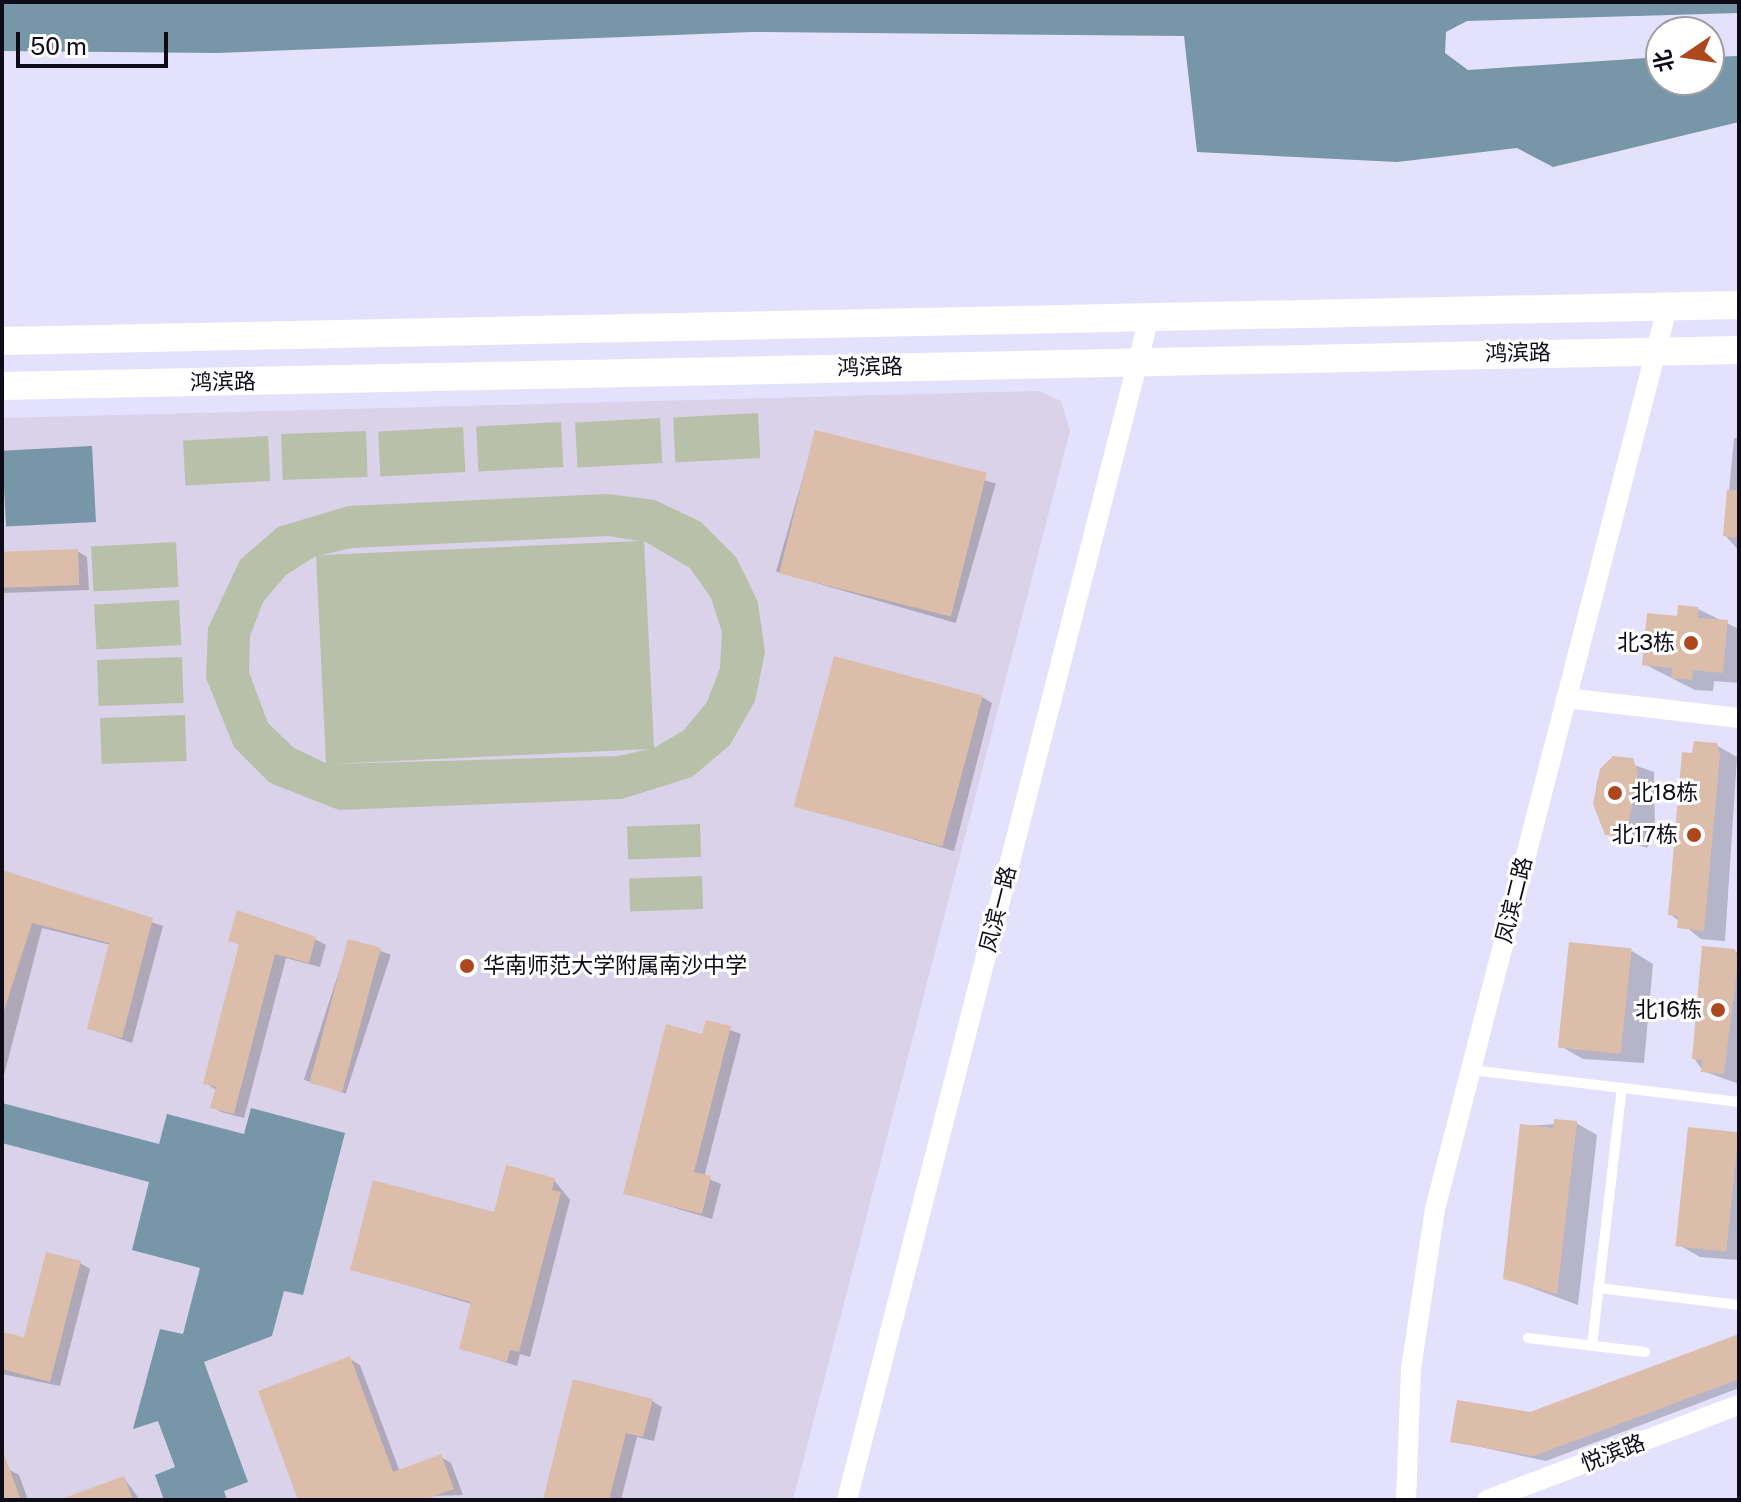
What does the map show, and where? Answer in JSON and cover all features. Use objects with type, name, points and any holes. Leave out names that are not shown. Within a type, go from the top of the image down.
[{"type":"street","name":"鸿滨路","points":[[2,341],[1739,305]]},
{"type":"street","name":"凤滨二路","points":[[1406,1500],[1417,1315],[1471,1070],[1667,308]]},
{"type":"street","name":"凤滨一路","points":[[847,1500],[1149,318]]},
{"type":"street","name":"鸿滨路","points":[[2,386],[1739,350]]},
{"type":"street","points":[[1566,698],[1739,718]]},
{"type":"street","name":"悦滨路","points":[[1487,1500],[1739,1405]]},
{"type":"lane","points":[[1471,1070],[1739,1102]]},
{"type":"lane","points":[[1592,1346],[1622,1088]]},
{"type":"lane","points":[[1598,1288],[1739,1305]]},
{"type":"lane","points":[[1528,1338],[1645,1352]]},
{"type":"shaded area","name":"华南师范大学附属南沙中学","points":[[1039,391],[1061,401],[1070,431],[793,1500],[2,1500],[2,418]]},
{"type":"green space","points":[[758,413],[760,458],[675,462],[673,417]]},
{"type":"green space","points":[[660,418],[662,463],[577,467],[575,422]]},
{"type":"green space","points":[[561,422],[563,467],[478,471],[476,426]]},
{"type":"green space","points":[[463,427],[465,472],[380,476],[378,431]]},
{"type":"green space","points":[[366,431],[368,477],[283,480],[281,434]]},
{"type":"green space","points":[[268,436],[270,481],[185,485],[183,440]]},
{"type":"green space","points":[[607,494],[655,500],[701,522],[736,557],[758,602],[765,652],[755,701],[730,745],[692,777],[622,799],[339,810],[270,783],[234,747],[206,678],[208,628],[240,560],[278,527],[348,506]],"holes":[[[608,536],[639,541],[321,555],[352,548]],[[644,541],[690,568],[711,598],[722,632],[720,668],[707,702],[684,730],[654,748]],[[316,556],[326,763],[294,748],[268,723],[249,672],[250,636],[263,602],[286,575]],[[649,749],[618,756],[331,764]]]},
{"type":"green space","points":[[176,542],[178,587],[93,591],[91,546]]},
{"type":"green space","points":[[179,600],[181,645],[96,649],[94,604]]},
{"type":"green space","points":[[182,657],[184,703],[99,706],[97,660]]},
{"type":"green space","points":[[185,715],[187,761],[102,764],[100,718]]},
{"type":"green space","points":[[700,824],[701,857],[628,860],[627,827]]},
{"type":"green space","points":[[702,876],[703,909],[630,912],[629,879]]},
{"type":"water","points":[[2,2],[1739,2],[1739,13],[1467,21],[1446,32],[1445,53],[1468,70],[1645,58],[1645,96],[1725,96],[1725,56],[1739,56],[1739,122],[1553,167],[1517,148],[1397,162],[1197,152],[1184,36],[752,32],[217,53],[2,51]]},
{"type":"water","points":[[92,446],[96,522],[6,527],[2,451]]},
{"type":"water","points":[[2,1103],[159,1144],[167,1114],[244,1134],[251,1108],[345,1133],[303,1295],[284,1291],[272,1336],[204,1362],[248,1482],[224,1491],[227,1500],[164,1500],[155,1475],[175,1467],[158,1421],[133,1429],[160,1329],[183,1334],[200,1268],[132,1250],[149,1182],[2,1143]]},
{"type":"building","points":[[815,430],[987,473],[951,616],[779,574]]},
{"type":"building","points":[[1727,490],[1739,490],[1739,538],[1723,536]]},
{"type":"building","points":[[78,549],[79,585],[3,588],[2,552]]},
{"type":"building","name":"北3栋","points":[[1678,605],[1698,607],[1698,618],[1728,620],[1723,673],[1693,670],[1692,680],[1671,678],[1672,668],[1642,665],[1647,613],[1677,616]]},
{"type":"building","points":[[834,656],[983,696],[942,847],[794,807]]},
{"type":"building","name":"北17栋","points":[[1694,741],[1717,743],[1720,756],[1704,931],[1677,928],[1678,916],[1668,915],[1682,752],[1692,753]]},
{"type":"building","name":"北18栋","points":[[1613,756],[1633,758],[1638,773],[1626,837],[1605,835],[1593,804],[1600,769]]},
{"type":"building","points":[[2,870],[153,918],[122,1038],[87,1029],[109,943],[32,923],[2,1017]]},
{"type":"building","points":[[237,910],[316,937],[309,963],[275,954],[234,1114],[210,1108],[216,1087],[203,1084],[239,944],[228,941]]},
{"type":"building","points":[[348,939],[381,948],[342,1092],[309,1083]]},
{"type":"building","points":[[1569,942],[1632,949],[1621,1054],[1558,1047]]},
{"type":"building","name":"北16栋","points":[[1702,946],[1735,949],[1738,962],[1724,1074],[1701,1072],[1702,1060],[1692,1059]]},
{"type":"building","points":[[706,1020],[731,1026],[694,1172],[711,1176],[702,1214],[623,1194],[666,1024],[702,1034]]},
{"type":"building","points":[[1554,1119],[1577,1121],[1557,1294],[1503,1279],[1520,1124],[1553,1128]]},
{"type":"building","points":[[1688,1127],[1739,1132],[1726,1252],[1675,1246]]},
{"type":"building","points":[[506,1165],[555,1178],[552,1190],[561,1192],[519,1352],[510,1350],[507,1362],[459,1349],[471,1302],[350,1270],[373,1180],[494,1212]]},
{"type":"building","points":[[46,1252],[81,1261],[50,1382],[2,1369],[2,1332],[24,1337]]},
{"type":"building","points":[[1739,1334],[1739,1379],[1534,1456],[1450,1442],[1457,1400],[1530,1412]]},
{"type":"building","points":[[350,1356],[393,1472],[441,1454],[454,1489],[424,1500],[298,1500],[258,1391]]},
{"type":"building","points":[[573,1379],[653,1399],[643,1437],[626,1433],[609,1500],[543,1500]]},
{"type":"building","points":[[4,1454],[21,1500],[2,1500]]},
{"type":"building","points":[[124,1476],[133,1500],[64,1500],[64,1498]]},
{"type":"place","name":"北3栋","points":[[1691,643]]},
{"type":"place","name":"北18栋","points":[[1615,793]]},
{"type":"place","name":"北17栋","points":[[1694,835]]},
{"type":"place","name":"华南师范大学附属南沙中学","points":[[467,966]]},
{"type":"place","name":"北16栋","points":[[1718,1010]]}]
